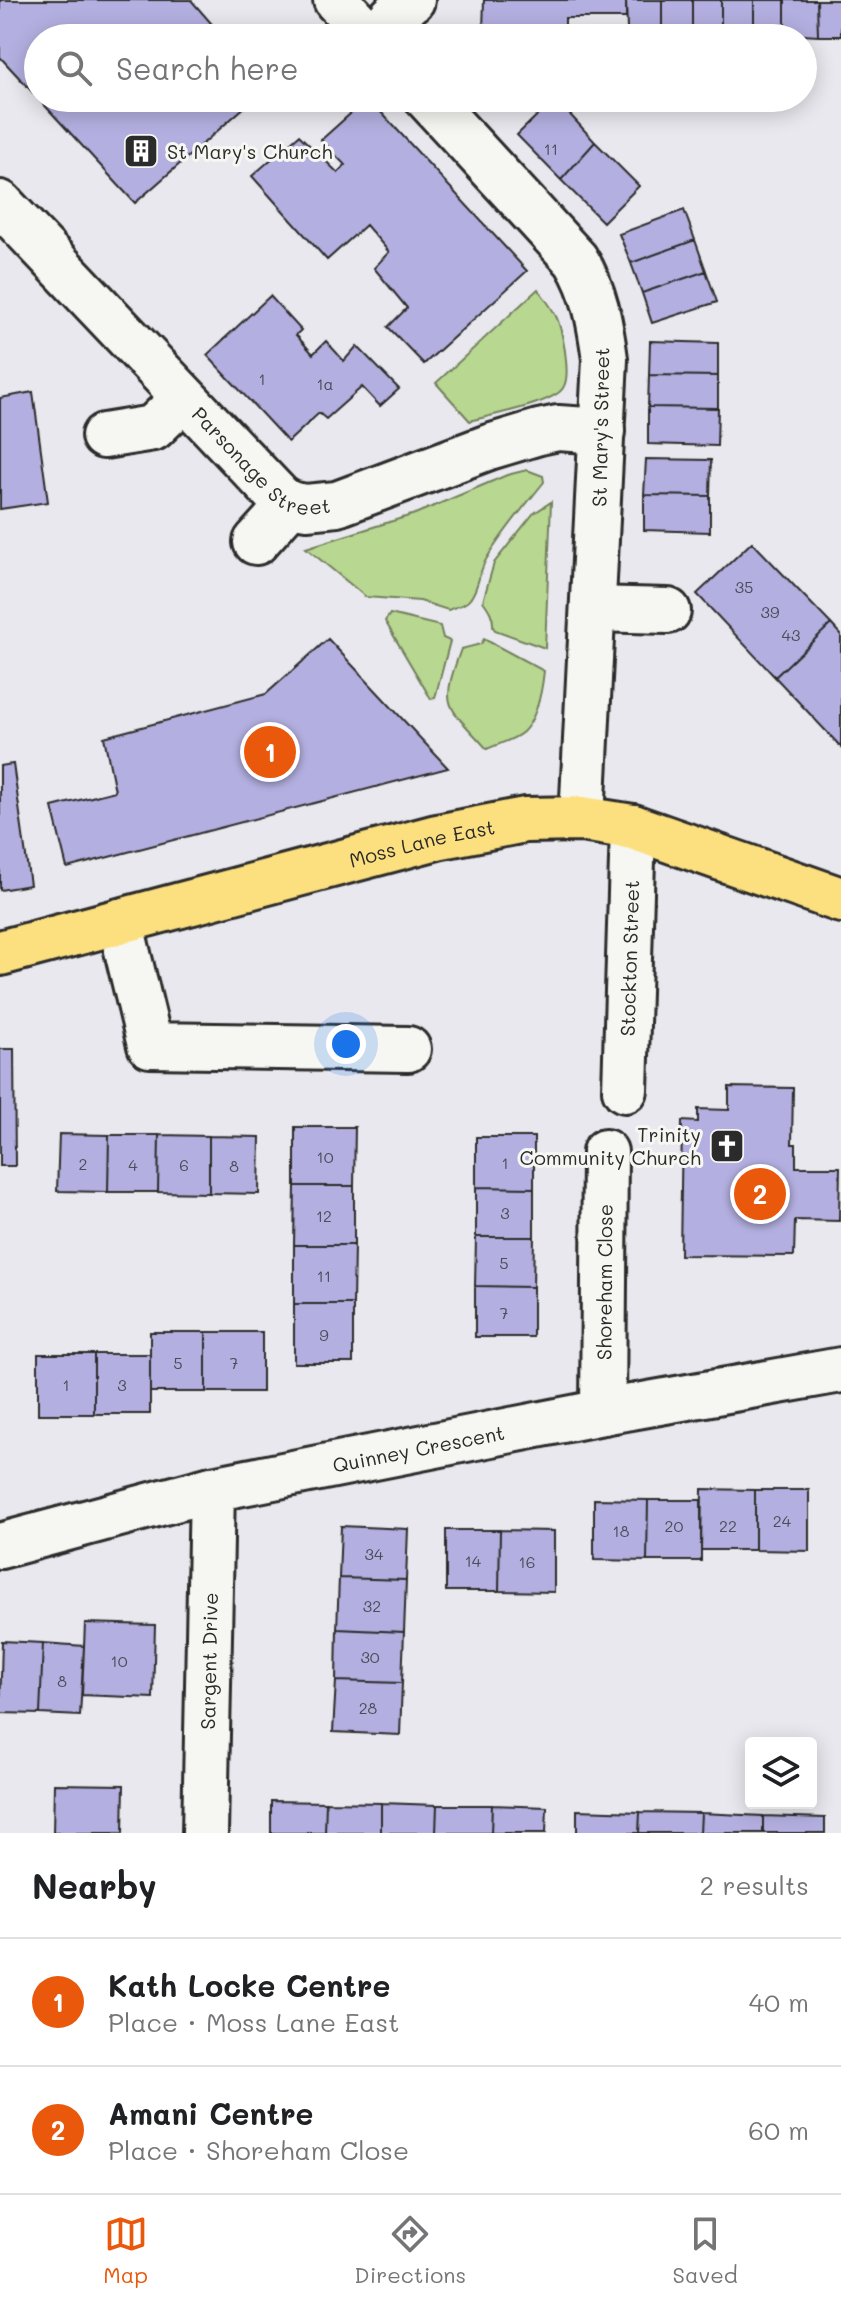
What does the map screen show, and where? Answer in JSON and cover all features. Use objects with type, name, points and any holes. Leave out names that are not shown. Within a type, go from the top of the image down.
[{"type":"main road","name":"Moss Lane East","points":[[0,953],[437,837],[525,820],[582,819],[633,827],[841,900]]},
{"type":"street","points":[[336,0],[359,24]]},
{"type":"street","points":[[386,24],[412,0]]},
{"type":"street","name":"St Mary's Street","points":[[440,112],[563,244],[586,277],[595,299],[605,359],[582,819]]},
{"type":"street","name":"Parsonage Street","points":[[0,203],[280,498],[290,504],[306,507],[337,504],[489,447],[539,432],[558,428],[602,431]]},
{"type":"street","points":[[104,436],[153,428],[184,398]]},
{"type":"street","points":[[256,542],[290,504]]},
{"type":"street","points":[[593,609],[668,611]]},
{"type":"street","name":"Stockton Street","points":[[625,1090],[633,827]]},
{"type":"street","points":[[120,921],[150,1045],[408,1049]]},
{"type":"street","name":"Shoreham Close","points":[[603,1412],[605,1152]]},
{"type":"street","name":"Quinney Crescent","points":[[0,1546],[212,1489],[603,1412],[841,1370]]},
{"type":"street","name":"Sargent Drive","points":[[205,1833],[212,1489]]},
{"type":"green space","points":[[538,289],[554,311],[561,332],[567,370],[563,388],[534,404],[470,421],[436,383]]},
{"type":"green space","points":[[527,470],[543,476],[544,482],[493,548],[475,590],[463,605],[448,610],[420,601],[366,597],[306,548],[415,514],[507,475]]},
{"type":"green space","points":[[551,502],[545,648],[495,630],[491,613],[483,601],[494,563],[533,514]]},
{"type":"green space","points":[[390,614],[440,626],[443,638],[450,641],[435,698],[431,699],[385,621]]},
{"type":"green space","points":[[484,639],[544,671],[538,703],[528,726],[515,737],[487,749],[455,713],[449,695],[461,649],[481,644]]},
{"type":"building","name":"St Mary's Church","points":[[0,0],[191,0],[212,24],[24,24],[24,83],[0,57]]},
{"type":"building","points":[[484,0],[626,0],[626,18],[565,18],[565,24],[483,24]]},
{"type":"building","points":[[626,0],[662,0],[662,24],[627,24]]},
{"type":"building","points":[[662,0],[692,0],[692,24],[662,24]]},
{"type":"building","points":[[692,0],[721,0],[721,24],[692,24]]},
{"type":"building","points":[[721,0],[754,0],[754,24],[721,24]]},
{"type":"building","points":[[754,0],[785,0],[785,24],[754,24]]},
{"type":"building","points":[[785,0],[817,0],[818,36],[817,24],[785,24]]},
{"type":"building","points":[[817,0],[841,0],[841,36],[818,36]]},
{"type":"building","name":"St Mary's Church","points":[[51,112],[239,112],[135,203]]},
{"type":"building","points":[[352,112],[381,112],[527,271],[424,364],[388,327],[407,308],[374,268],[389,252],[366,225],[327,260],[252,176],[299,135],[338,173],[345,165],[321,140]]},
{"type":"building","points":[[541,112],[568,112],[595,142],[561,180],[517,135]]},
{"type":"building","points":[[595,142],[639,186],[603,222],[561,180]]},
{"type":"building","points":[[684,210],[695,240],[631,263],[619,234]]},
{"type":"building","points":[[695,240],[706,271],[642,293],[631,263]]},
{"type":"building","points":[[706,271],[717,302],[652,323],[642,293]]},
{"type":"building","points":[[270,296],[301,330],[296,335],[313,354],[326,341],[344,361],[357,346],[399,389],[380,406],[362,387],[326,419],[319,413],[288,442],[207,355]]},
{"type":"building","points":[[650,341],[718,343],[718,376],[649,375]]},
{"type":"building","points":[[649,375],[718,376],[718,408],[648,407]]},
{"type":"building","points":[[33,392],[48,502],[0,509],[0,398]]},
{"type":"building","points":[[648,407],[718,408],[717,446],[648,444]]},
{"type":"building","points":[[646,459],[711,460],[710,496],[644,495]]},
{"type":"building","points":[[644,495],[710,496],[710,532],[644,530]]},
{"type":"building","points":[[752,542],[831,624],[775,677],[697,594]]},
{"type":"building","points":[[831,624],[841,635],[841,747],[775,677]]},
{"type":"building","points":[[328,639],[448,768],[67,868],[52,807],[115,791],[104,737],[266,694]]},
{"type":"building","points":[[13,764],[30,885],[0,890],[0,766]]},
{"type":"building","points":[[0,1049],[14,1049],[15,1166],[0,1166]]},
{"type":"building","points":[[729,1087],[793,1088],[792,1144],[796,1144],[796,1167],[840,1167],[839,1221],[795,1220],[794,1256],[680,1255],[682,1121],[698,1122],[698,1109],[729,1110]]},
{"type":"building","points":[[295,1127],[355,1127],[354,1186],[295,1186]]},
{"type":"building","points":[[59,1134],[109,1135],[108,1192],[57,1191]]},
{"type":"building","points":[[109,1135],[159,1135],[158,1192],[108,1192]]},
{"type":"building","points":[[159,1135],[209,1136],[209,1193],[158,1192]]},
{"type":"building","points":[[209,1136],[260,1137],[259,1194],[209,1193]]},
{"type":"building","points":[[476,1137],[534,1137],[534,1188],[476,1187]]},
{"type":"building","points":[[295,1186],[354,1186],[354,1245],[294,1245]]},
{"type":"building","points":[[476,1187],[534,1188],[534,1237],[476,1237]]},
{"type":"building","points":[[476,1237],[534,1237],[533,1287],[475,1286]]},
{"type":"building","points":[[294,1245],[354,1245],[353,1304],[294,1304]]},
{"type":"building","points":[[475,1286],[533,1287],[533,1337],[475,1337]]},
{"type":"building","points":[[294,1304],[353,1304],[353,1363],[294,1363]]},
{"type":"building","points":[[150,1332],[206,1332],[206,1392],[150,1392]]},
{"type":"building","points":[[206,1332],[262,1332],[262,1392],[206,1392]]},
{"type":"building","points":[[38,1354],[94,1354],[94,1414],[38,1414]]},
{"type":"building","points":[[94,1354],[150,1354],[150,1414],[94,1414]]},
{"type":"building","points":[[702,1489],[755,1490],[755,1550],[701,1550]]},
{"type":"building","points":[[755,1490],[809,1490],[809,1551],[755,1550]]},
{"type":"building","points":[[594,1499],[648,1500],[647,1561],[594,1560]]},
{"type":"building","points":[[648,1500],[701,1500],[701,1561],[647,1561]]},
{"type":"building","points":[[341,1526],[408,1529],[406,1580],[339,1578]]},
{"type":"building","points":[[446,1530],[500,1530],[499,1591],[446,1591]]},
{"type":"building","points":[[500,1530],[554,1531],[554,1592],[499,1591]]},
{"type":"building","points":[[339,1578],[406,1580],[404,1632],[337,1629]]},
{"type":"building","points":[[85,1623],[155,1625],[153,1698],[82,1695]]},
{"type":"building","points":[[337,1629],[404,1632],[402,1683],[336,1681]]},
{"type":"building","points":[[2,1641],[43,1643],[40,1714],[0,1713]]},
{"type":"building","points":[[43,1643],[84,1646],[80,1716],[40,1714]]},
{"type":"building","points":[[336,1681],[402,1683],[400,1735],[333,1732]]},
{"type":"building","points":[[54,1784],[124,1785],[123,1833],[53,1833]]},
{"type":"building","points":[[271,1801],[326,1802],[325,1833],[271,1833]]},
{"type":"building","points":[[326,1802],[381,1803],[381,1833],[325,1833]]},
{"type":"building","points":[[381,1803],[437,1805],[436,1833],[381,1833]]},
{"type":"building","points":[[437,1805],[492,1805],[491,1833],[436,1833]]},
{"type":"building","points":[[492,1805],[547,1807],[546,1833],[491,1833]]},
{"type":"building","points":[[577,1810],[640,1812],[639,1833],[577,1833]]},
{"type":"building","points":[[640,1812],[701,1813],[700,1833],[639,1833]]},
{"type":"building","points":[[701,1813],[763,1816],[763,1833],[700,1833]]},
{"type":"building","points":[[763,1816],[825,1818],[825,1833],[763,1833]]},
{"type":"place","name":"St Mary's Church","points":[[141,151]]},
{"type":"place","name":"Kath Locke Centre","points":[[270,752]]},
{"type":"place","name":"Trinity Community Church","points":[[727,1146]]},
{"type":"place","name":"Amani Centre","points":[[760,1194]]}]
